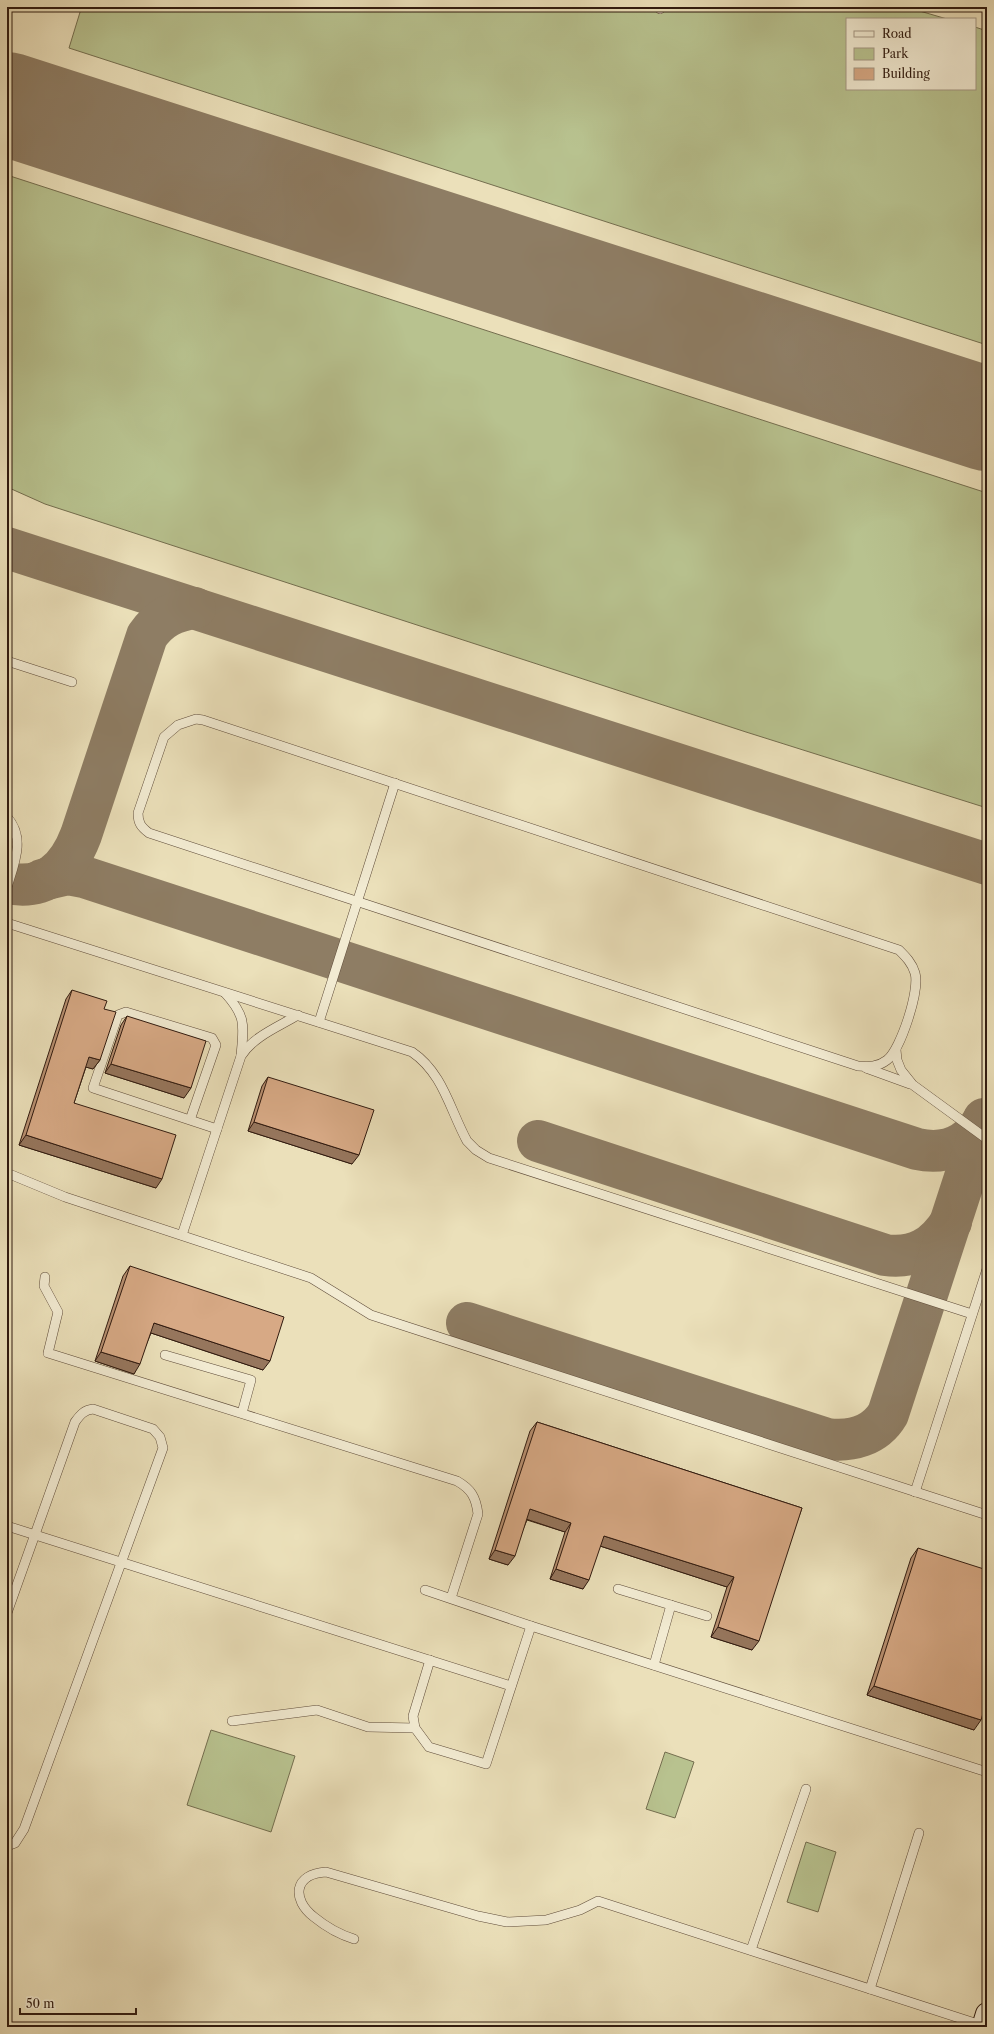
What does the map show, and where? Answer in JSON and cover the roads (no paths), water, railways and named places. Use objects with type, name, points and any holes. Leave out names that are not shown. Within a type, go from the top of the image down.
[{"type":"lane","points":[[7,661],[72,682]]},
{"type":"lane","points":[[858,1066],[869,1067],[879,1065],[888,1059],[896,1050],[915,993],[916,983],[912,964],[899,950],[203,720],[196,719],[178,725],[164,737],[138,813],[138,820],[141,827],[148,833],[913,1085]]},
{"type":"lane","points":[[319,1022],[395,784]]},
{"type":"lane","points":[[7,817],[15,829],[18,839],[16,860],[7,887]]},
{"type":"lane","points":[[7,923],[412,1052],[425,1060],[443,1086],[467,1141],[476,1150],[489,1158],[972,1314]]},
{"type":"lane","points":[[224,992],[236,1005],[242,1018],[241,1056]]},
{"type":"lane","points":[[190,1120],[216,1044],[212,1038],[126,1012],[118,1015],[93,1088],[217,1129]]},
{"type":"lane","points":[[182,1235],[241,1056],[246,1047],[257,1038],[298,1016]]},
{"type":"lane","points":[[896,1050],[897,1060],[901,1070],[913,1085],[987,1139]]},
{"type":"lane","points":[[7,1173],[65,1197],[311,1278],[371,1314],[987,1515]]},
{"type":"lane","points":[[915,1492],[987,1269]]},
{"type":"lane","points":[[45,1276],[44,1286],[58,1312],[48,1353],[456,1481],[469,1488],[476,1500],[478,1514],[450,1598]]},
{"type":"lane","points":[[165,1355],[251,1380],[242,1413]]},
{"type":"lane","points":[[7,1613],[75,1422],[86,1410],[94,1409],[152,1429],[160,1436],[163,1448],[24,1829],[15,1842],[7,1846]]},
{"type":"lane","points":[[7,1526],[511,1686]]},
{"type":"lane","points":[[618,1589],[707,1616]]},
{"type":"lane","points":[[425,1590],[530,1626],[987,1772]]},
{"type":"lane","points":[[654,1665],[671,1605]]},
{"type":"lane","points":[[430,1660],[412,1716],[415,1728],[429,1747],[486,1764],[530,1626]]},
{"type":"lane","points":[[232,1721],[317,1710],[368,1727],[415,1728]]},
{"type":"lane","points":[[751,1950],[806,1789]]},
{"type":"lane","points":[[870,1989],[919,1833]]},
{"type":"lane","points":[[354,1939],[345,1936],[313,1916],[302,1902],[299,1887],[302,1881],[314,1873],[326,1872],[478,1916],[507,1922],[546,1920],[580,1910],[598,1901],[870,1989],[985,2023]]}]
